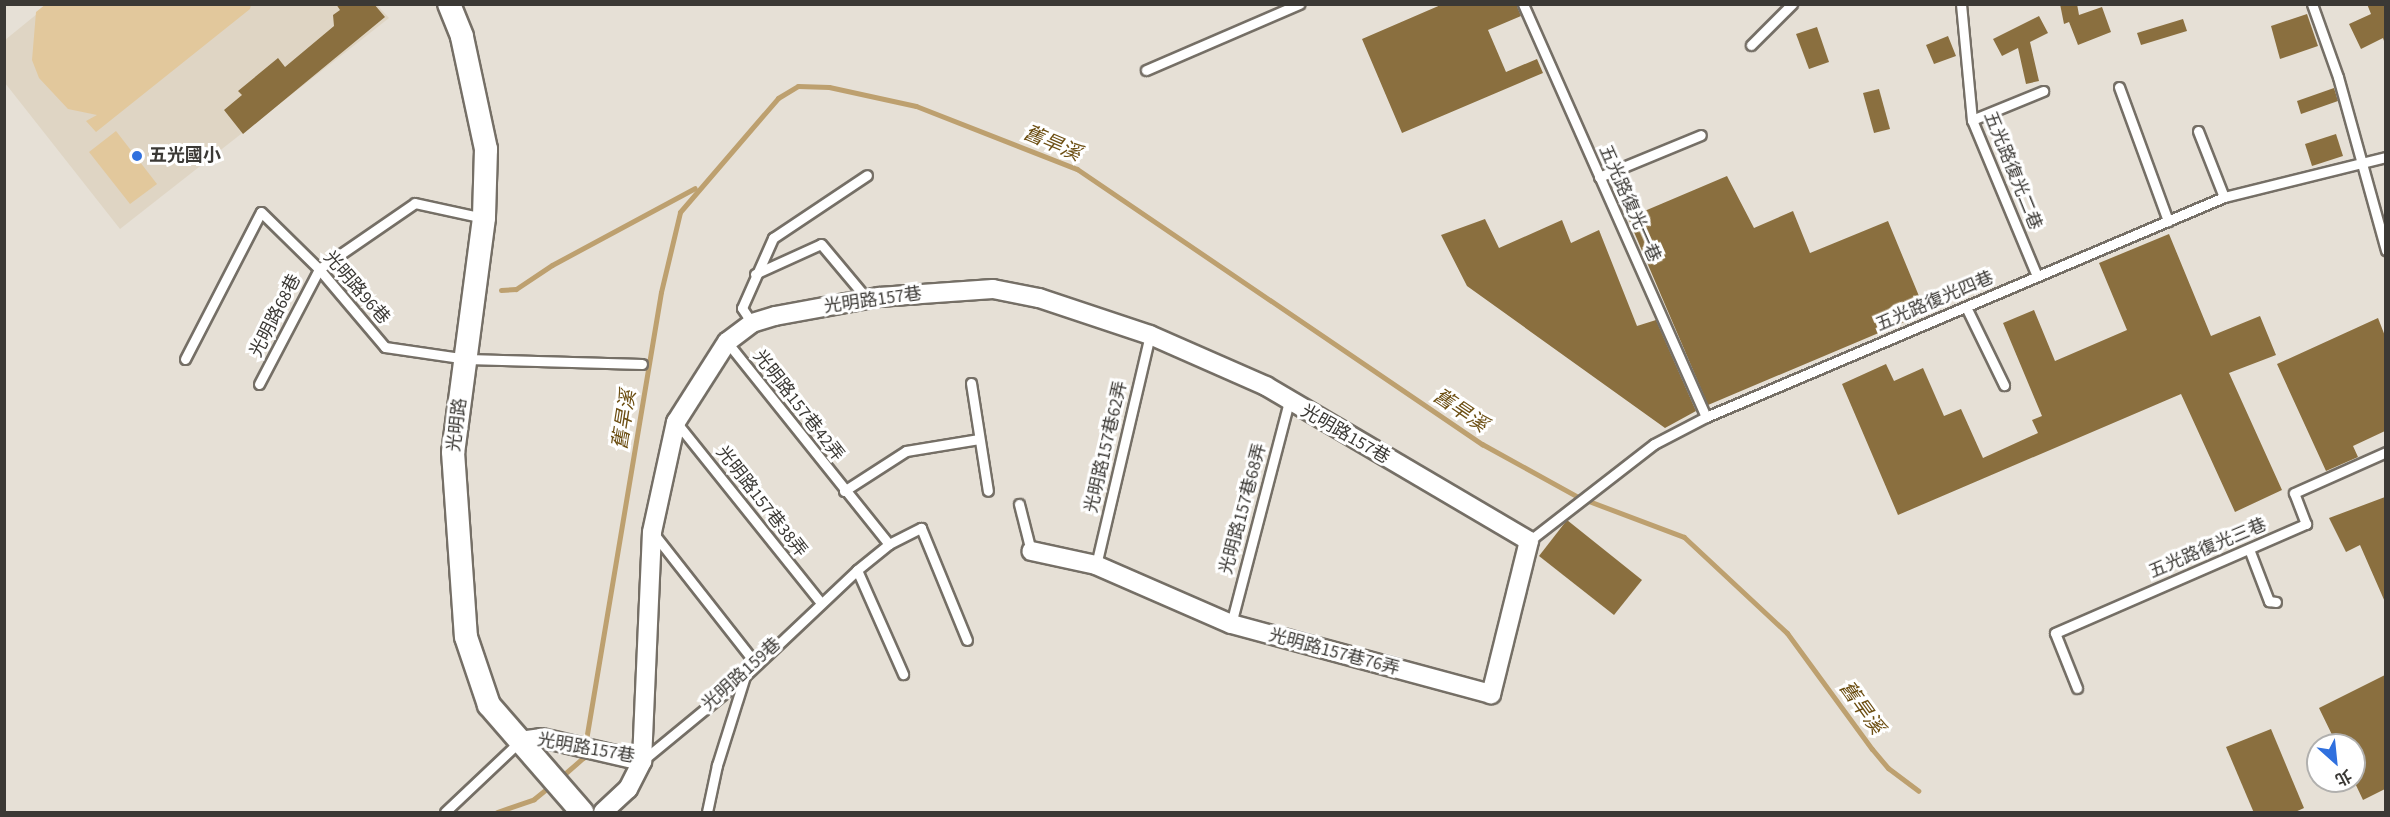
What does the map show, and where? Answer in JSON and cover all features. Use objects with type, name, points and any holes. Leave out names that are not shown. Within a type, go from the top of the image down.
[{"type":"street","name":"光明路","points":[[449,4],[462,37],[486,149],[484,218],[453,452],[466,637],[489,705],[576,806]]},
{"type":"street","name":"光明路157巷","points":[[520,741],[543,738],[635,760],[652,532],[676,422],[727,342],[752,323],[867,299],[993,289],[1039,298],[1150,335],[1266,386],[1289,402],[1530,541]]},
{"type":"street","name":"光明路157巷76弄","points":[[1031,551],[1096,566],[1231,624],[1491,694],[1530,541]]},
{"type":"street","name":"光明路159巷","points":[[603,813],[628,789],[635,760]]},
{"type":"lane","points":[[1146,70],[1299,4]]},
{"type":"lane","name":"五光路復光一巷","points":[[1522,4],[1706,417]]},
{"type":"lane","points":[[1750,45],[1792,4]]},
{"type":"lane","name":"五光路復光二巷","points":[[1961,4],[1972,120],[2037,276]]},
{"type":"lane","points":[[2312,4],[2338,77],[2385,250]]},
{"type":"lane","points":[[2119,87],[2168,221]]},
{"type":"lane","points":[[1972,120],[2043,91]]},
{"type":"lane","points":[[2198,131],[2224,197]]},
{"type":"lane","points":[[1599,177],[1701,135]]},
{"type":"lane","name":"五光路復光四巷","points":[[1530,541],[1654,444],[1706,417],[2224,197],[2361,165],[2385,157]]},
{"type":"lane","points":[[752,323],[742,308],[755,274],[773,238],[867,175]]},
{"type":"lane","name":"光明路68巷","points":[[259,384],[319,269],[415,203],[484,218]]},
{"type":"lane","name":"光明路96巷","points":[[185,359],[261,212],[319,269],[385,347],[467,359],[642,364]]},
{"type":"lane","points":[[755,274],[821,244],[867,299]]},
{"type":"lane","points":[[1966,307],[2004,385]]},
{"type":"lane","name":"光明路157巷62弄","points":[[1096,566],[1150,335]]},
{"type":"lane","name":"光明路157巷42弄","points":[[727,342],[844,491],[889,544]]},
{"type":"lane","points":[[971,383],[988,491]]},
{"type":"lane","name":"光明路157巷68弄","points":[[1231,624],[1289,402]]},
{"type":"lane","name":"光明路157巷38弄","points":[[676,422],[820,603]]},
{"type":"lane","points":[[844,491],[906,451],[979,439]]},
{"type":"lane","name":"五光路復光三巷","points":[[2077,688],[2055,633],[2306,525],[2294,493],[2385,452]]},
{"type":"lane","points":[[1019,504],[1031,551]]},
{"type":"lane","name":"光明路159巷","points":[[635,760],[746,676],[820,603],[889,544],[921,528],[967,640]]},
{"type":"lane","points":[[652,532],[756,664]]},
{"type":"lane","points":[[2249,549],[2269,602],[2276,602]]},
{"type":"lane","points":[[857,570],[903,674]]},
{"type":"lane","points":[[707,813],[717,765],[746,676]]},
{"type":"lane","points":[[445,813],[520,741]]},
{"type":"shaded area","points":[[46,4],[251,5],[250,9],[96,132],[86,121],[97,115],[68,109],[39,78],[32,60],[36,12]]},
{"type":"shaded area","name":"五光國小","points":[[376,4],[389,18],[120,229],[5,83],[5,40],[48,5]]},
{"type":"shaded area","points":[[116,131],[157,184],[130,204],[89,152]]},
{"type":"building","points":[[336,4],[374,4],[385,17],[243,134],[224,110],[242,95],[238,91],[278,58],[285,67],[334,26],[333,15],[340,10]]},
{"type":"building","points":[[1443,4],[1516,4],[1521,16],[1488,30],[1506,72],[1537,59],[1543,73],[1402,133],[1362,39]]},
{"type":"building","points":[[2060,4],[2077,4],[2079,15],[2102,7],[2111,32],[2078,45],[2069,22],[2064,24]]},
{"type":"building","points":[[2367,4],[2385,4],[2385,44],[2383,38],[2361,49],[2349,24],[2371,14]]},
{"type":"building","points":[[2307,14],[2318,46],[2280,59],[2271,26]]},
{"type":"building","points":[[2039,16],[2048,33],[2030,42],[2039,81],[2026,84],[2018,48],[2002,56],[1993,39]]},
{"type":"building","points":[[2183,19],[2187,31],[2141,45],[2137,33]]},
{"type":"building","points":[[1817,27],[1829,62],[1809,69],[1796,34]]},
{"type":"building","points":[[1948,36],[1956,56],[1934,64],[1926,45]]},
{"type":"building","points":[[2334,88],[2338,101],[2301,114],[2297,101]]},
{"type":"building","points":[[1879,89],[1890,129],[1874,133],[1863,93]]},
{"type":"building","points":[[2336,134],[2343,156],[2312,166],[2305,144]]},
{"type":"building","points":[[1727,176],[1754,228],[1793,211],[1810,253],[1888,221],[1926,313],[1708,405],[1628,218]]},
{"type":"building","points":[[1485,219],[1499,248],[1562,220],[1571,243],[1599,230],[1637,326],[1656,320],[1696,411],[1665,428],[1467,286],[1441,235]]},
{"type":"building","points":[[2169,234],[2211,336],[2260,316],[2276,355],[2229,373],[2282,490],[2235,512],[2181,394],[1898,515],[1842,384],[1886,364],[1894,381],[1923,368],[1944,416],[1961,409],[1983,458],[2038,433],[2032,420],[2042,416],[2003,323],[2034,310],[2055,361],[2127,330],[2099,263]]},
{"type":"building","points":[[2378,318],[2385,336],[2385,431],[2353,446],[2358,457],[2326,471],[2277,364]]},
{"type":"building","points":[[2385,497],[2385,602],[2360,545],[2346,552],[2329,518]]},
{"type":"building","points":[[1567,520],[1642,580],[1614,615],[1539,556]]},
{"type":"building","points":[[2385,675],[2385,789],[2363,800],[2360,793],[2366,793],[2366,733],[2331,733],[2319,708]]},
{"type":"building","points":[[2271,729],[2304,808],[2293,813],[2254,813],[2226,747]]},
{"type":"waterway","name":"舊旱溪","points":[[561,777],[583,758],[661,292],[680,212],[778,98],[798,86],[829,87],[916,106],[1077,169],[1482,444],[1578,497],[1684,537],[1787,633],[1872,749],[1888,768],[1918,791]]},
{"type":"waterway","points":[[501,290],[516,289],[552,265],[695,188]]},
{"type":"waterway","name":"舊旱溪","points":[[497,812],[534,799],[551,785]]},
{"type":"place","name":"五光國小","points":[[137,156]]}]
